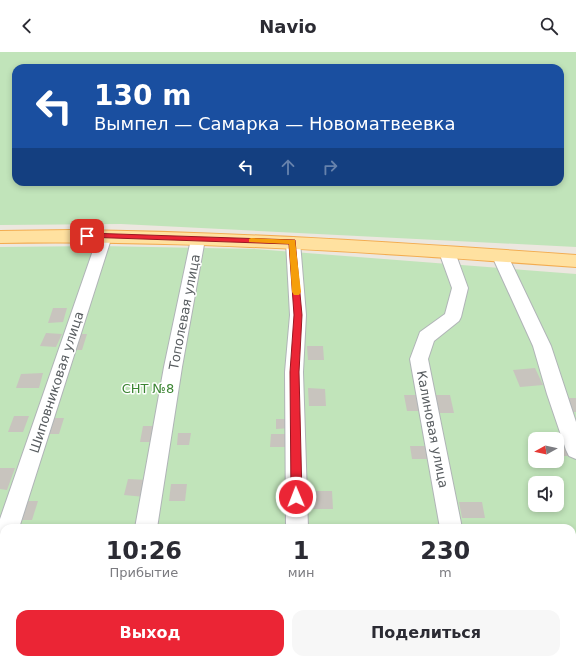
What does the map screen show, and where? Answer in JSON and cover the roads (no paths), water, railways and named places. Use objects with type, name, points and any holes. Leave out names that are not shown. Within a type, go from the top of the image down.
[{"type":"main road","points":[[0,237],[105,236],[198,238],[293,242],[576,261]]},
{"type":"street","name":"Шиповниковая улица","points":[[9,524],[105,236]]},
{"type":"street","name":"Тополевая улица","points":[[147,524],[173,367],[198,238]]},
{"type":"street","points":[[293,242],[298,315],[294,372],[297,524]]},
{"type":"street","name":"Калиновая улица","points":[[447,252],[460,288],[453,317],[426,337],[419,359],[450,524]]},
{"type":"street","points":[[500,256],[542,346],[556,394],[576,450]]},
{"type":"park label","name":"СНТ №8","points":[[148,388]]}]
